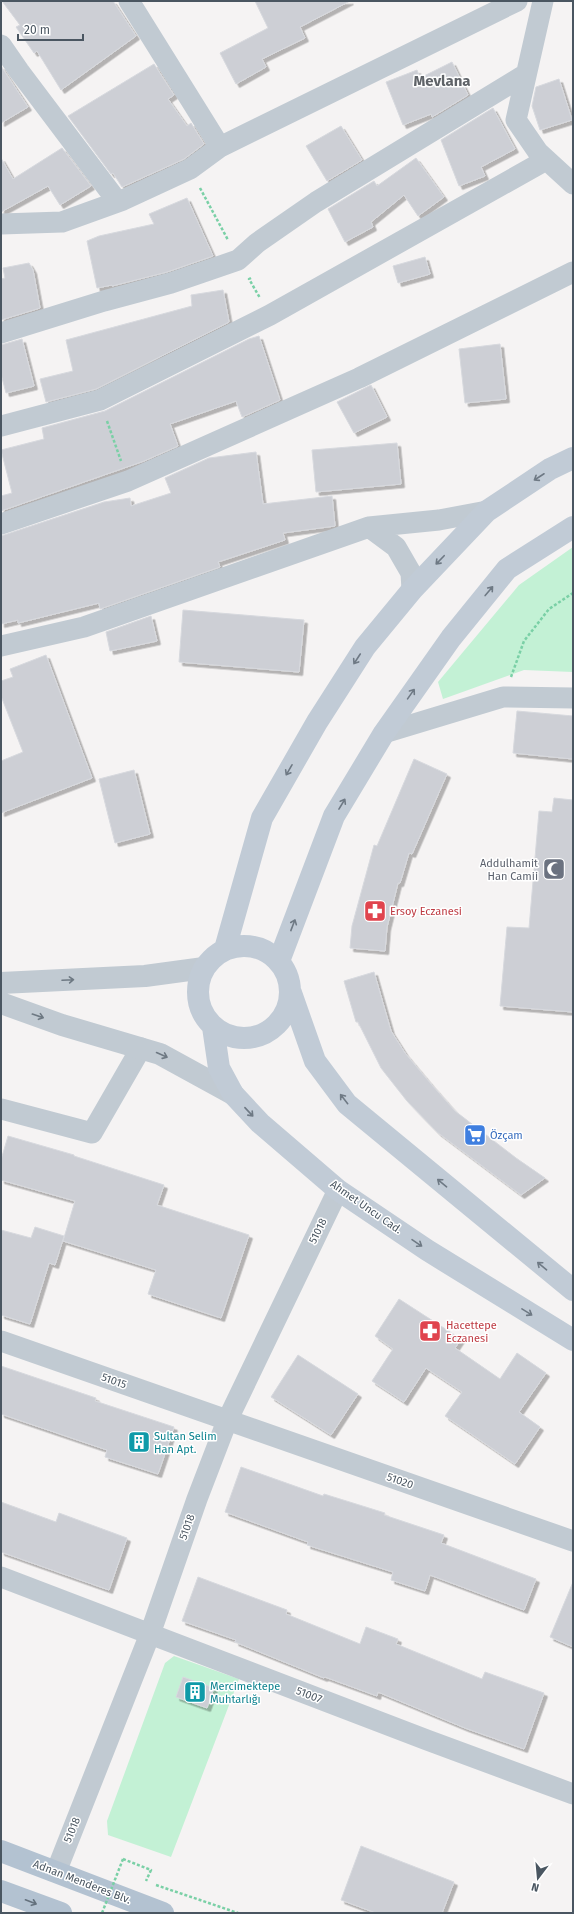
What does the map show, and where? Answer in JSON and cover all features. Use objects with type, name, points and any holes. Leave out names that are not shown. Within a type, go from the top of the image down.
[{"type":"main road","points":[[225,949],[262,818],[317,722],[361,653],[412,590],[486,511],[550,469],[573,458]]},
{"type":"main road","points":[[279,961],[334,816],[384,733],[450,638],[507,569],[573,527]]},
{"type":"main road","points":[[291,993],[285,1015],[280,1022],[265,1033],[249,1038],[230,1036],[214,1027],[206,1018],[199,1004],[198,982],[204,968],[212,958],[225,949],[240,945],[256,947],[266,951],[279,961],[289,977],[291,993],[315,1061],[347,1104],[573,1290]]},
{"type":"main road","name":"Ahmet Uncu Cad.","points":[[214,1027],[218,1068],[233,1094],[260,1123],[338,1190],[427,1250],[573,1340]]},
{"type":"main road","name":"Adnan Menderes Blv.","points":[[1,1851],[163,1913]]},
{"type":"main road","points":[[1,1891],[61,1913]]},
{"type":"street","points":[[130,1],[220,147]]},
{"type":"street","points":[[1,224],[62,222],[123,200],[190,169],[220,147],[517,1]]},
{"type":"street","points":[[543,1],[516,120],[538,152],[573,184]]},
{"type":"street","points":[[1,44],[19,71],[117,201]]},
{"type":"street","points":[[1,333],[104,301],[171,283],[238,260],[257,243],[316,202],[526,74]]},
{"type":"street","points":[[1,426],[100,400],[270,315],[546,160]]},
{"type":"street","points":[[1,524],[128,481],[359,378],[573,272]]},
{"type":"street","points":[[1,646],[84,627],[369,527],[440,520],[486,511]]},
{"type":"street","points":[[369,527],[396,547],[411,572],[412,590]]},
{"type":"street","points":[[384,733],[503,697],[573,698]]},
{"type":"street","points":[[1,984],[145,976],[204,968]]},
{"type":"street","points":[[1,1003],[62,1025],[160,1054],[233,1094]]},
{"type":"street","points":[[1,1109],[92,1133],[141,1048]]},
{"type":"street","name":"51018","points":[[56,1872],[150,1634],[197,1499],[227,1421],[338,1190]]},
{"type":"street","name":"51015","points":[[1,1341],[227,1421]]},
{"type":"street","name":"51020","points":[[227,1421],[573,1541]]},
{"type":"street","name":"51007","points":[[1,1577],[573,1794]]},
{"type":"path","points":[[190,169],[238,260]]},
{"type":"path","points":[[254,276],[250,280],[270,315]]},
{"type":"path","points":[[100,400],[128,481]]},
{"type":"path","points":[[503,697],[524,641],[549,609],[573,593]]},
{"type":"path","points":[[102,1913],[123,1859],[151,1870],[146,1881]]},
{"type":"path","points":[[116,1870],[124,1873]]},
{"type":"path","points":[[139,1878],[238,1913]]},
{"type":"green space","points":[[573,547],[573,672],[524,670],[443,699],[438,682],[519,585]]},
{"type":"green space","points":[[174,1656],[239,1679],[171,1857],[108,1835],[107,1821],[165,1663]]},
{"type":"building","points":[[2,1],[113,1],[136,36],[61,90],[37,51],[34,53],[16,27],[20,25]]},
{"type":"building","points":[[255,1],[350,1],[300,27],[305,38],[262,59],[266,67],[236,84],[220,53],[268,28]]},
{"type":"building","points":[[452,62],[468,95],[432,117],[431,114],[403,125],[386,82],[417,70],[420,78]]},
{"type":"building","points":[[154,64],[174,95],[168,99],[187,126],[191,123],[204,144],[184,159],[122,187],[113,173],[111,174],[68,116]]},
{"type":"building","points":[[1,66],[28,107],[1,123]]},
{"type":"building","points":[[559,79],[572,120],[540,130],[532,106],[536,87]]},
{"type":"building","points":[[493,108],[515,149],[481,167],[485,176],[459,186],[441,140]]},
{"type":"building","points":[[341,126],[362,160],[327,181],[306,146]]},
{"type":"building","points":[[62,148],[91,186],[60,205],[48,186],[1,212],[1,158],[13,179]]},
{"type":"building","points":[[416,158],[444,197],[418,216],[404,195],[371,222],[373,227],[345,242],[328,209],[374,181],[377,186]]},
{"type":"building","points":[[187,198],[213,256],[167,272],[112,286],[97,288],[87,241],[99,236],[154,224],[149,214]]},
{"type":"building","points":[[425,257],[430,274],[398,283],[393,266]]},
{"type":"building","points":[[29,263],[33,270],[40,308],[1,320],[1,279],[5,278],[3,268]]},
{"type":"building","points":[[223,290],[229,322],[96,389],[46,402],[40,379],[73,371],[66,340],[192,306],[191,295]]},
{"type":"building","points":[[259,336],[280,400],[242,417],[236,401],[170,424],[178,446],[144,461],[1,511],[1,496],[12,493],[1,450],[44,439],[42,428],[105,411],[249,339]]},
{"type":"building","points":[[22,339],[34,386],[6,393],[1,374],[1,345]]},
{"type":"building","points":[[500,344],[506,399],[465,403],[459,349]]},
{"type":"building","points":[[371,385],[387,417],[354,433],[337,402]]},
{"type":"building","points":[[397,443],[401,484],[316,492],[312,450]]},
{"type":"building","points":[[256,452],[263,504],[332,496],[335,526],[283,533],[285,540],[218,562],[220,567],[100,609],[99,603],[18,623],[18,620],[1,624],[1,536],[104,502],[130,498],[131,506],[171,493],[165,478],[209,458]]},
{"type":"building","points":[[183,610],[304,620],[299,672],[179,662]]},
{"type":"building","points":[[151,616],[157,641],[110,651],[106,632]]},
{"type":"building","points":[[46,655],[92,778],[1,813],[1,761],[23,752],[1,696],[1,681],[13,677],[10,669]]},
{"type":"building","points":[[517,711],[573,716],[573,759],[513,753]]},
{"type":"building","points":[[414,759],[447,774],[412,854],[409,853],[400,883],[398,883],[387,927],[385,951],[350,948],[352,926],[374,845],[377,846]]},
{"type":"building","points":[[134,770],[150,834],[115,843],[99,779]]},
{"type":"building","name":"Addulhamit Han Camii","points":[[554,798],[573,800],[573,1012],[500,1006],[507,927],[529,928],[539,811],[552,812]]},
{"type":"building","points":[[374,972],[391,1031],[405,1053],[455,1111],[516,1158],[545,1178],[521,1195],[437,1132],[407,1101],[381,1068],[358,1022],[356,1022],[344,981]]},
{"type":"building","points":[[8,1136],[74,1155],[164,1185],[157,1205],[249,1235],[221,1318],[148,1294],[156,1270],[63,1241],[75,1201],[1,1180],[1,1160]]},
{"type":"building","points":[[35,1227],[64,1236],[55,1265],[49,1263],[30,1324],[1,1315],[1,1230],[31,1238]]},
{"type":"building","points":[[399,1299],[461,1339],[455,1348],[500,1379],[517,1353],[546,1373],[519,1412],[540,1427],[515,1464],[445,1416],[462,1392],[426,1368],[404,1402],[372,1381],[393,1349],[375,1336]]},
{"type":"building","points":[[298,1355],[358,1394],[331,1435],[271,1397]]},
{"type":"building","points":[[1,1366],[96,1398],[95,1401],[174,1427],[158,1474],[105,1457],[107,1450],[1,1414]]},
{"type":"building","points":[[241,1467],[323,1496],[324,1494],[385,1513],[384,1515],[444,1535],[441,1543],[536,1579],[524,1610],[430,1575],[425,1591],[391,1580],[393,1572],[307,1545],[308,1542],[225,1512]]},
{"type":"building","points":[[1,1502],[56,1522],[59,1513],[127,1538],[109,1590],[1,1552]]},
{"type":"building","points":[[198,1577],[287,1610],[286,1614],[360,1644],[366,1627],[398,1639],[396,1644],[482,1679],[485,1672],[544,1693],[524,1749],[465,1728],[378,1692],[377,1696],[325,1677],[324,1678],[235,1642],[236,1640],[182,1621]]},
{"type":"building","points":[[573,1582],[573,1647],[550,1637]]},
{"type":"building","name":"Mercimektepe Muhtarlığı","points":[[183,1677],[214,1688],[207,1708],[176,1697]]},
{"type":"building","points":[[361,1846],[454,1882],[442,1913],[376,1913],[341,1900]]},
{"type":"place","name":"Addulhamit Han Camii","points":[[554,869]]},
{"type":"place","name":"Ersoy Eczanesi","points":[[375,911]]},
{"type":"place","name":"Özçam","points":[[475,1135]]},
{"type":"place","name":"Hacettepe Eczanesi","points":[[430,1331]]},
{"type":"place","name":"Sultan Selim Han Apt.","points":[[139,1442]]},
{"type":"place","name":"Mercimektepe Muhtarlığı","points":[[195,1692]]},
{"type":"district","name":"Mevlana","points":[[442,81]]}]
